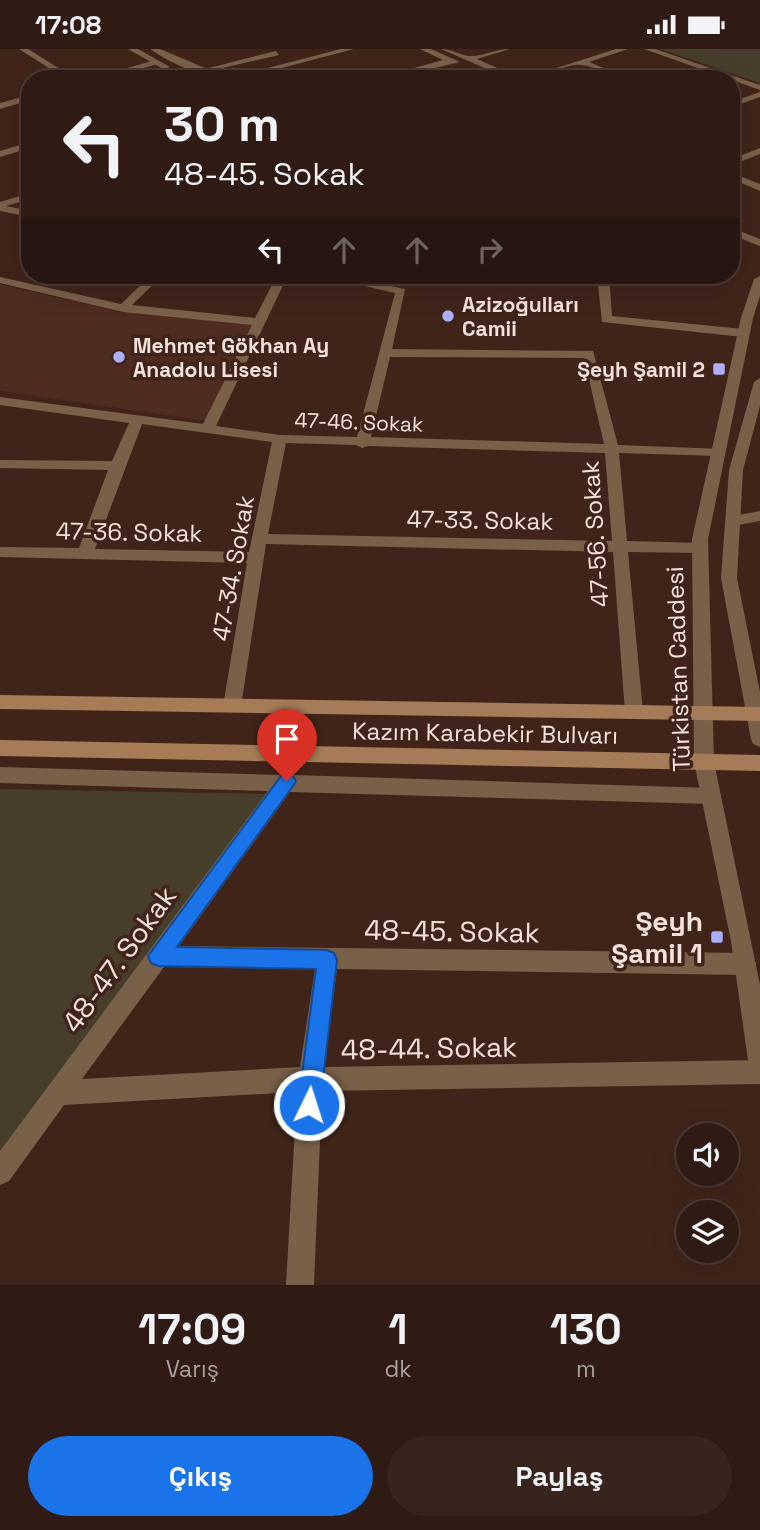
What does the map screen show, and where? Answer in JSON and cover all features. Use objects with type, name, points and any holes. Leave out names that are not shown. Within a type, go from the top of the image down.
[{"type":"main road","name":"Kazım Karabekir Bulvarı","points":[[0,702],[758,713]]},
{"type":"main road","name":"Kazım Karabekir Bulvarı","points":[[0,748],[760,763]]},
{"type":"street","points":[[23,49],[57,70]]},
{"type":"street","points":[[132,49],[174,70]]},
{"type":"street","points":[[154,49],[199,70]]},
{"type":"street","points":[[267,49],[294,62]]},
{"type":"street","points":[[266,70],[350,49]]},
{"type":"street","points":[[424,49],[474,70]]},
{"type":"street","points":[[445,49],[496,70]]},
{"type":"street","points":[[469,59],[506,49]]},
{"type":"street","points":[[555,70],[624,49]]},
{"type":"street","points":[[648,49],[708,70]]},
{"type":"street","points":[[205,70],[276,53]]},
{"type":"street","points":[[413,70],[451,60]]},
{"type":"street","points":[[126,70],[155,62]]},
{"type":"street","points":[[581,62],[603,70]]},
{"type":"street","points":[[740,81],[760,88]]},
{"type":"street","points":[[740,102],[760,94]]},
{"type":"street","points":[[1,105],[21,100]]},
{"type":"street","points":[[0,154],[21,148]]},
{"type":"street","points":[[740,160],[760,151]]},
{"type":"street","points":[[740,167],[760,176]]},
{"type":"street","points":[[740,179],[760,188]]},
{"type":"street","points":[[0,206],[21,199]]},
{"type":"street","points":[[0,206],[21,212]]},
{"type":"street","points":[[740,234],[760,243]]},
{"type":"street","points":[[740,243],[760,252]]},
{"type":"street","name":"Türkistan Caddesi","points":[[760,279],[743,333],[700,548],[704,762],[745,964],[760,1060]]},
{"type":"street","points":[[0,280],[123,308],[258,322]]},
{"type":"street","points":[[123,308],[148,284]]},
{"type":"street","points":[[207,431],[277,284]]},
{"type":"street","points":[[362,444],[401,291],[369,284]]},
{"type":"street","points":[[604,284],[606,319],[743,333]]},
{"type":"street","name":"47-56. Sokak","points":[[385,353],[589,354],[612,450],[618,507],[618,547],[634,712]]},
{"type":"street","points":[[760,382],[754,425],[736,470],[729,578],[758,713],[760,739]]},
{"type":"street","name":"47-46. Sokak","points":[[0,401],[281,439],[362,444],[718,452]]},
{"type":"street","points":[[86,552],[137,421]]},
{"type":"street","name":"47-34. Sokak","points":[[232,706],[259,539],[281,439]]},
{"type":"street","points":[[0,464],[117,467]]},
{"type":"street","points":[[733,521],[760,516]]},
{"type":"street","name":"47-33. Sokak","points":[[259,539],[700,548]]},
{"type":"street","name":"47-36. Sokak","points":[[0,552],[256,558]]},
{"type":"street","points":[[0,775],[287,781],[711,796]]},
{"type":"street","name":"48-47. Sokak","points":[[0,1172],[287,781]]},
{"type":"street","name":"48-45. Sokak","points":[[158,956],[745,964]]},
{"type":"street","points":[[300,1285],[310,1079],[327,960]]},
{"type":"street","name":"48-44. Sokak","points":[[58,1093],[310,1079],[760,1072]]},
{"type":"shaded area","points":[[660,49],[760,49],[760,83],[740,76],[740,70],[722,70]]},
{"type":"shaded area","name":"Mehmet Gökhan Ay Anadolu Lisesi","points":[[0,284],[119,312],[255,322],[208,421],[0,391]]},
{"type":"shaded area","points":[[0,789],[268,794],[0,1156]]},
{"type":"place","name":"Azizoğulları Camii","points":[[448,316]]},
{"type":"place","name":"Mehmet Gökhan Ay Anadolu Lisesi","points":[[119,357]]},
{"type":"place","name":"Şeyh Şamil 2","points":[[719,369]]},
{"type":"place","name":"Şeyh Şamil 1","points":[[717,937]]},
{"type":"route","points":[[287,781],[158,956],[327,960],[310,1079],[309,1105]]}]
